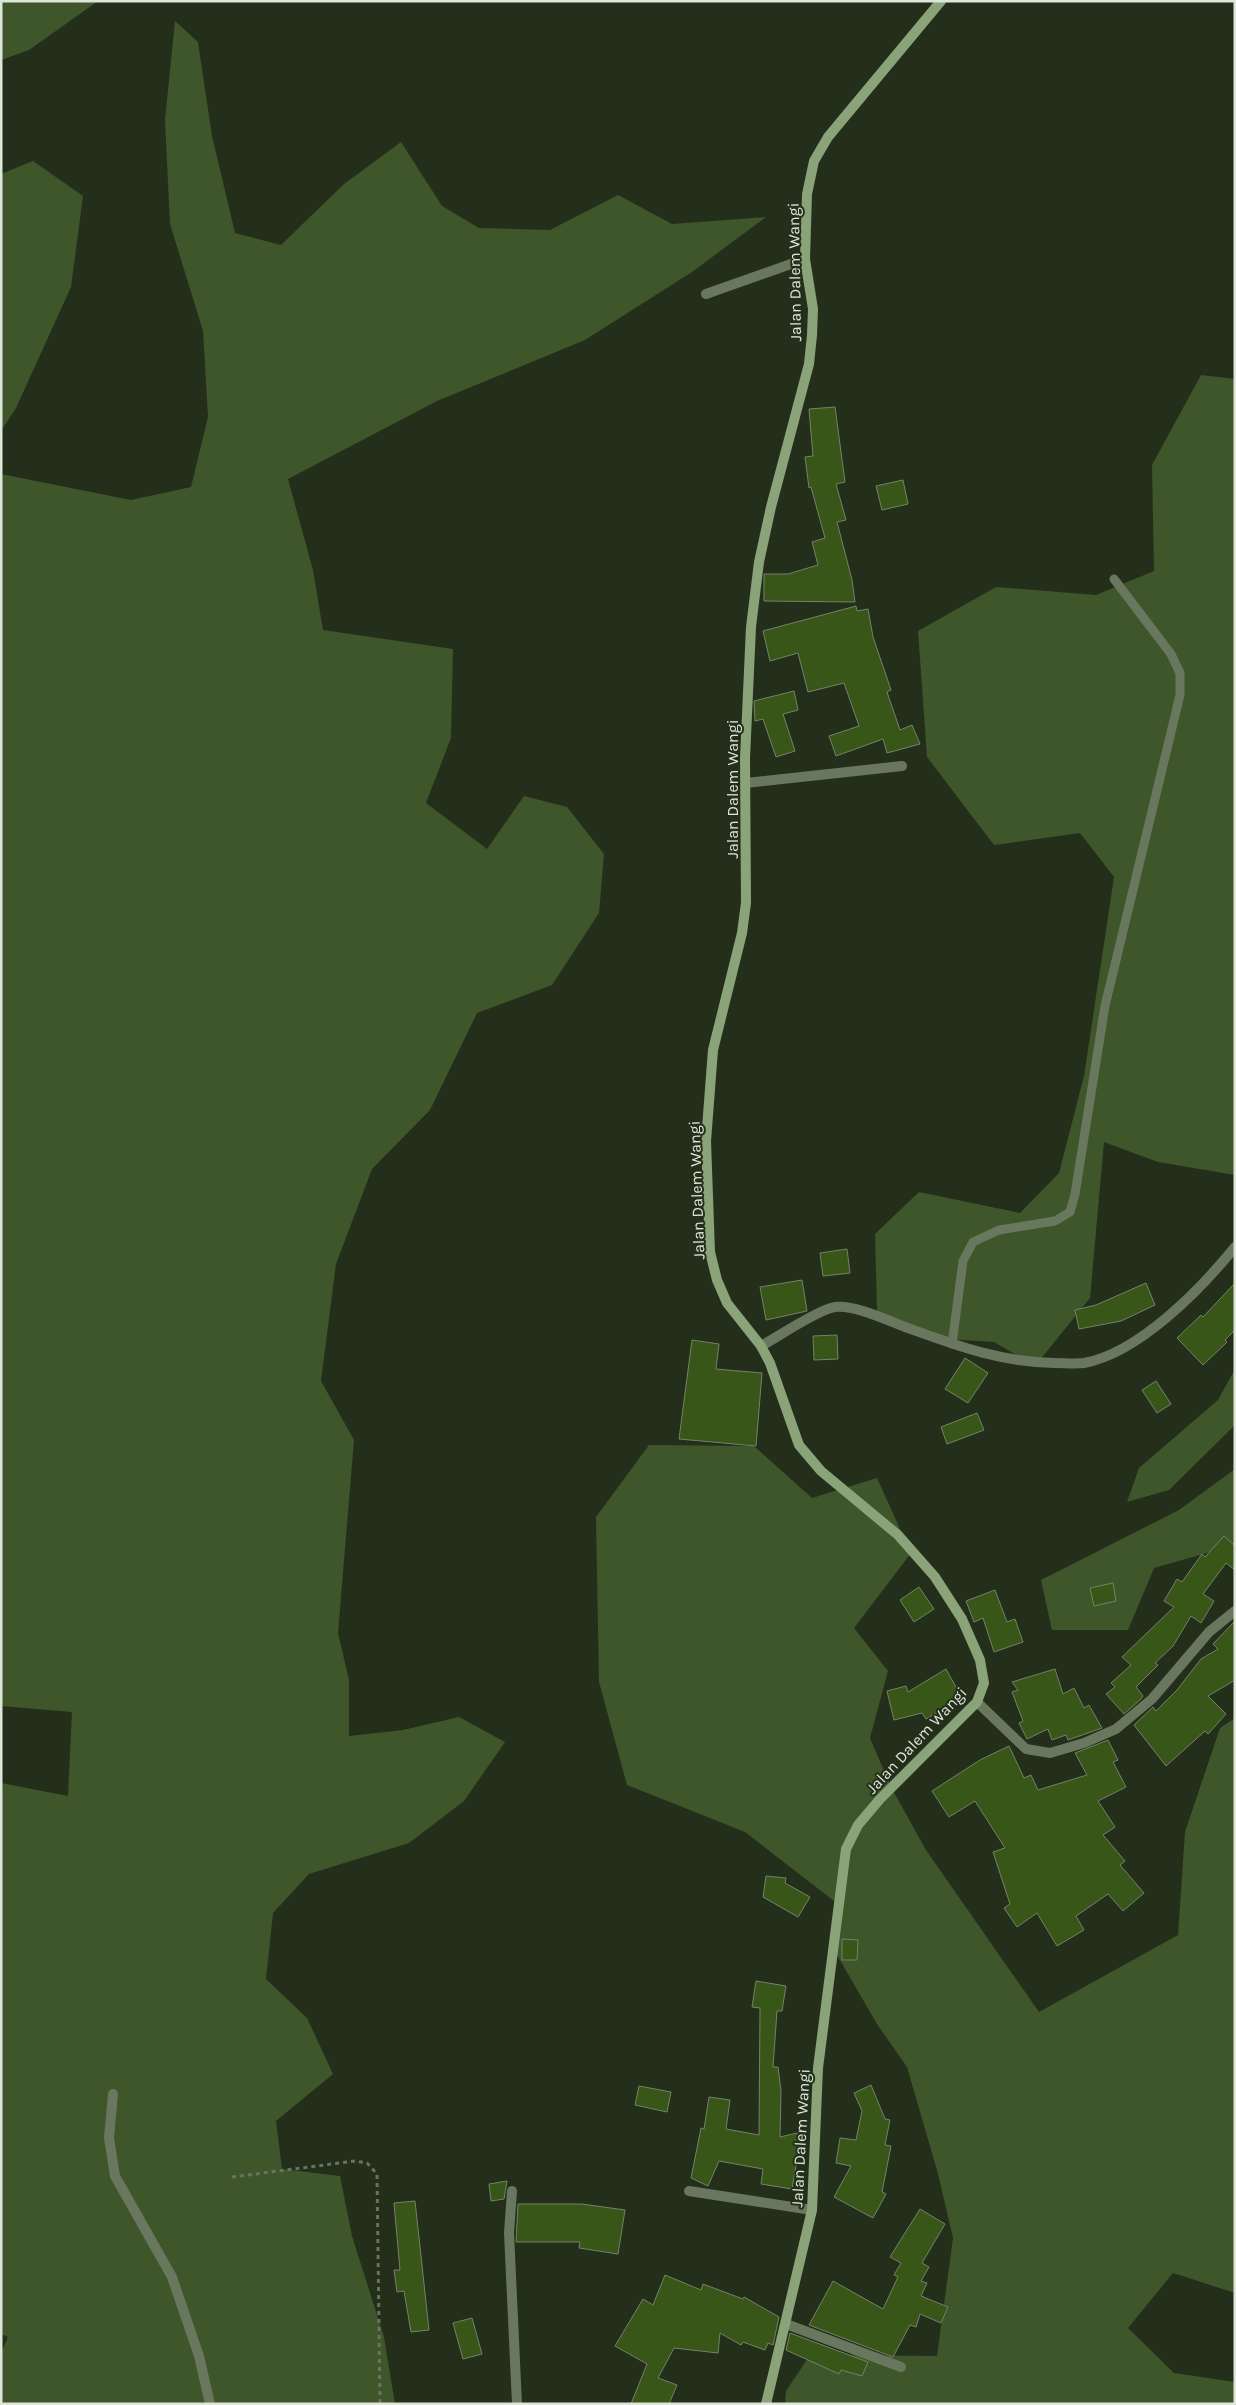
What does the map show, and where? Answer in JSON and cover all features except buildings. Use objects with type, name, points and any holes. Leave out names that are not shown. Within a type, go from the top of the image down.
[{"type":"street","name":"Jalan Dalem Wangi","points":[[766,2404],[812,2210],[818,2068],[846,1849],[858,1825],[880,1799],[977,1702],[984,1683],[980,1660],[962,1619],[935,1577],[898,1536],[821,1472],[799,1445],[770,1363],[761,1346],[727,1303],[717,1280],[710,1252],[706,1150],[713,1050],[742,933],[746,902],[746,783],[751,627],[759,562],[771,507],[808,364],[812,335],[813,309],[805,259],[807,194],[814,161],[828,137],[941,1]]},
{"type":"street","points":[[706,294],[805,259]]},
{"type":"street","points":[[746,783],[902,766]]},
{"type":"street","points":[[761,1346],[832,1307],[846,1308],[873,1315],[952,1344],[1022,1362],[1084,1363],[1118,1352],[1148,1334],[1217,1269],[1235,1247]]},
{"type":"street","points":[[977,1702],[1026,1749],[1050,1753],[1084,1743],[1116,1729],[1152,1699],[1210,1632],[1235,1611]]},
{"type":"street","points":[[113,2094],[109,2138],[114,2176],[172,2277],[200,2356],[210,2404]]},
{"type":"street","points":[[512,2191],[509,2233],[517,2404]]},
{"type":"street","points":[[689,2192],[812,2210]]},
{"type":"street","points":[[786,2324],[901,2367]]},
{"type":"lane","points":[[952,1344],[963,1261],[973,1242],[1000,1230],[1055,1221],[1070,1212],[1076,1194],[1104,1006],[1180,695],[1180,672],[1170,654],[1114,579]]},
{"type":"path","points":[[232,2176],[355,2161],[367,2163],[377,2174],[380,2404]]},
{"type":"green space","points":[[1,1],[98,1],[29,50],[1,60]]},
{"type":"green space","points":[[175,21],[198,42],[212,136],[235,233],[281,245],[344,184],[401,142],[442,206],[479,228],[550,230],[618,195],[672,224],[766,217],[692,272],[585,340],[437,401],[288,479],[313,570],[323,630],[453,649],[451,738],[426,803],[487,849],[524,796],[567,807],[604,854],[599,913],[552,985],[477,1013],[430,1110],[372,1169],[336,1264],[321,1381],[354,1440],[338,1633],[349,1680],[349,1736],[403,1730],[459,1717],[505,1742],[464,1801],[409,1843],[309,1874],[273,1913],[266,1979],[307,2018],[333,2074],[276,2121],[282,2169],[340,2176],[352,2236],[384,2337],[395,2404],[1,2404],[1,2353],[8,2337],[1,2334],[1,1783],[68,1796],[72,1712],[1,1706],[1,474],[131,500],[191,487],[208,417],[203,331],[170,224],[165,120]]},
{"type":"green space","points":[[33,161],[83,196],[71,287],[16,408],[1,431],[1,174]]},
{"type":"green space","points":[[1201,375],[1235,379],[1235,1175],[1158,1162],[1104,1142],[1090,1298],[1035,1366],[994,1342],[932,1338],[877,1312],[875,1234],[919,1192],[1020,1213],[1059,1173],[1084,1076],[1114,877],[1080,833],[994,845],[927,757],[918,631],[996,587],[1096,595],[1154,571],[1152,465]]},
{"type":"green space","points":[[1235,1369],[1235,1425],[1169,1490],[1127,1502],[1139,1468],[1218,1400]]},
{"type":"green space","points":[[649,1445],[754,1446],[812,1498],[877,1478],[911,1553],[854,1628],[888,1671],[870,1738],[891,1787],[926,1850],[1039,2012],[1178,1935],[1185,1832],[1220,1728],[1235,1718],[1235,2293],[1173,2273],[1128,2328],[1174,2373],[1235,2382],[1235,2404],[785,2404],[786,2391],[810,2355],[937,2356],[953,2238],[938,2174],[907,2067],[877,2024],[837,1955],[834,1901],[745,1832],[627,1785],[599,1682],[596,1517]]},
{"type":"green space","points":[[1235,1469],[1235,1545],[1154,1568],[1128,1630],[1052,1630],[1041,1580],[1179,1510]]}]
